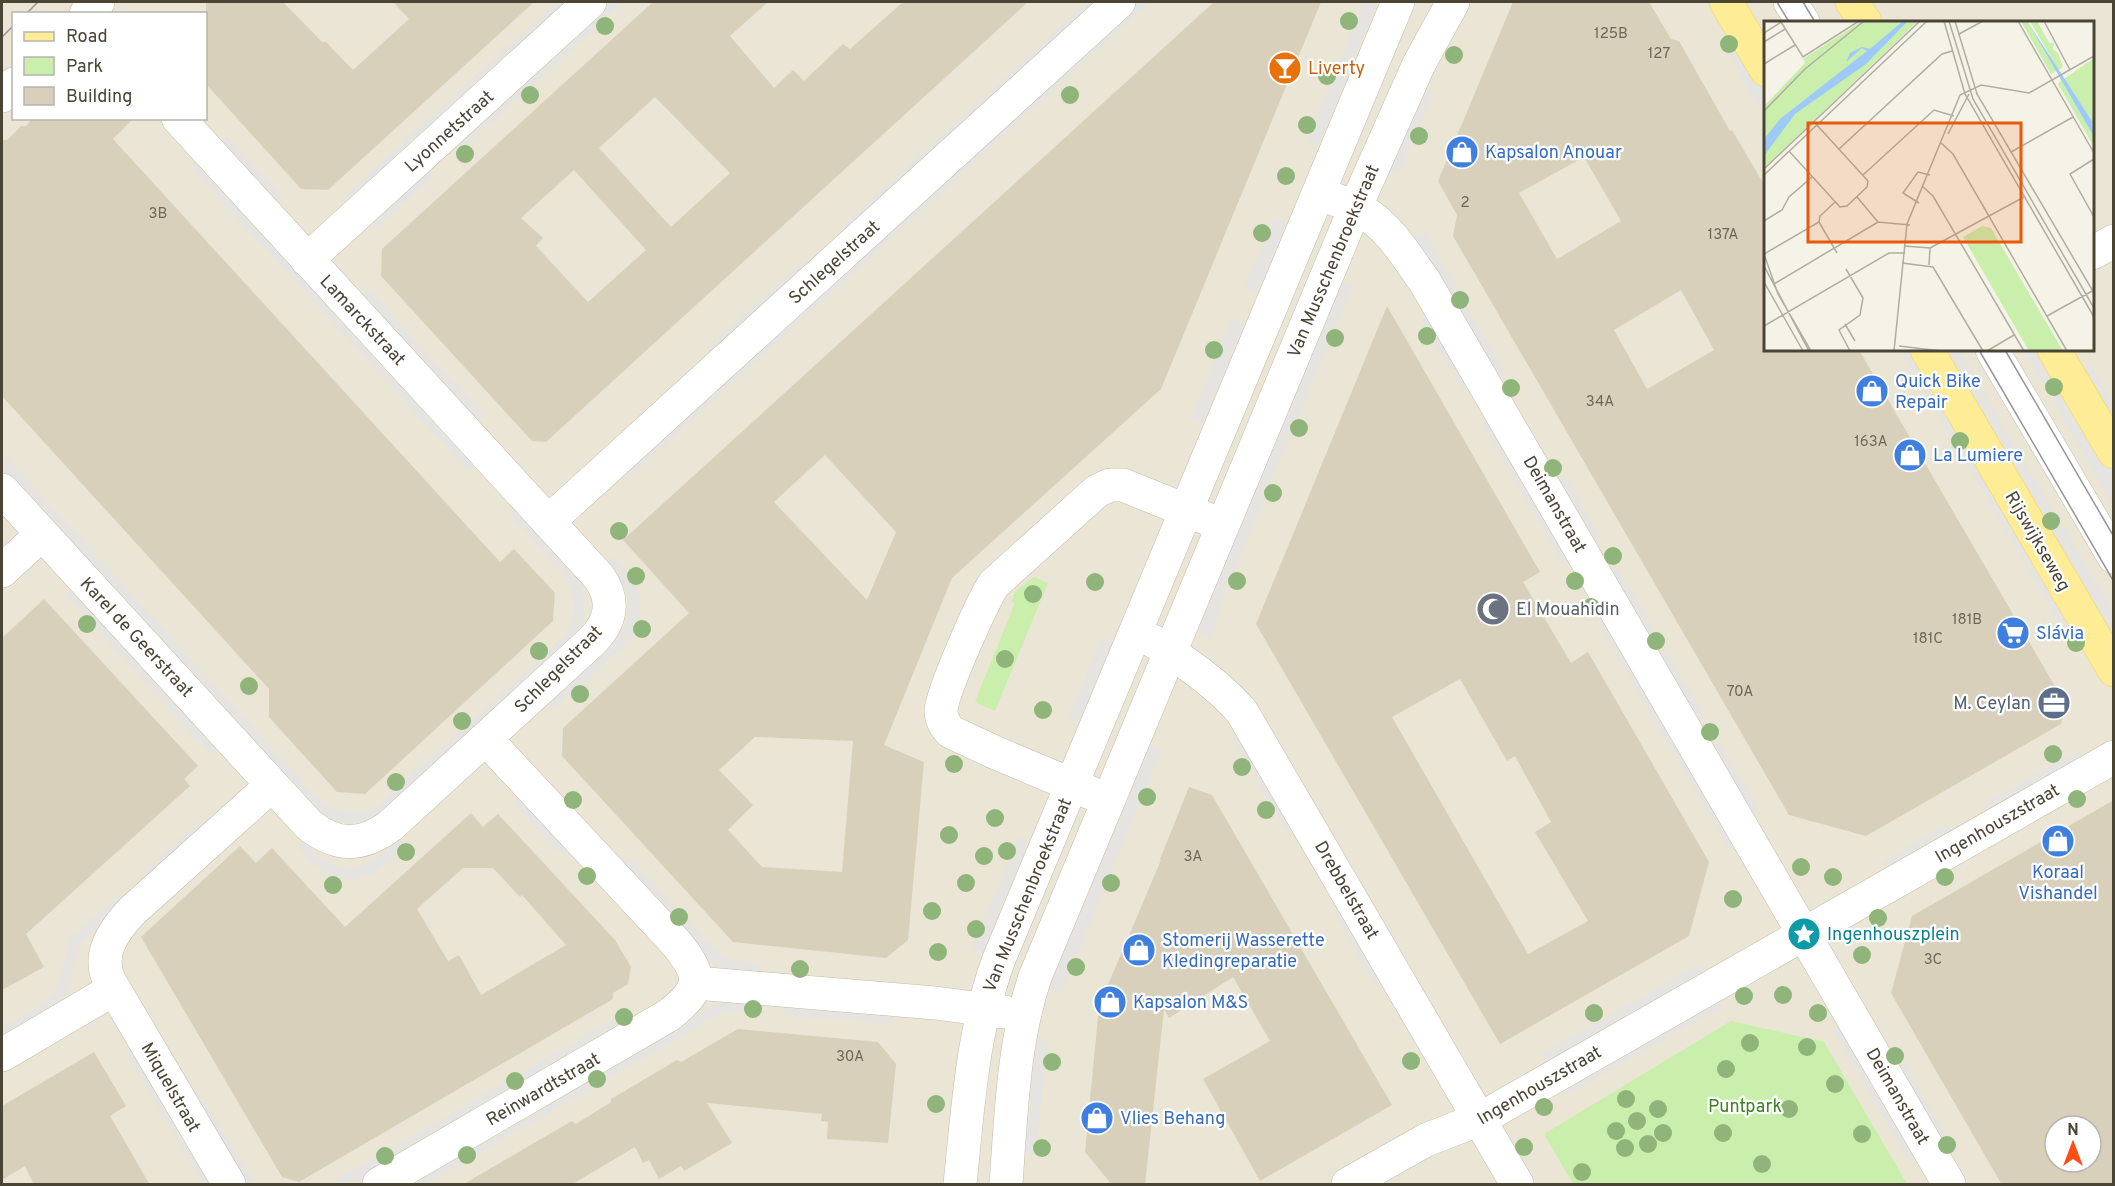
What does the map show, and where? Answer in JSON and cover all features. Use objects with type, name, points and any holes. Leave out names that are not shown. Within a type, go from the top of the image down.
[{"type":"main road","points":[[1726,2],[1764,67]]},
{"type":"main road","points":[[1852,2],[1864,21]]},
{"type":"main road","name":"Rijswijkseweg","points":[[1928,351],[2114,670]]},
{"type":"main road","points":[[2055,351],[2114,452]]},
{"type":"street","name":"Lyonnetstraat","points":[[307,260],[590,2]]},
{"type":"street","name":"Schlegelstraat","points":[[272,785],[309,825],[319,832],[334,840],[344,842],[366,840],[390,826],[486,739],[595,638],[609,613],[609,596],[606,586],[548,522],[1119,2]]},
{"type":"street","name":"Van Musschenbroekstraat","points":[[960,1185],[971,1078],[983,1009],[999,959],[1398,2]]},
{"type":"street","name":"Van Musschenbroekstraat","points":[[1006,1185],[1019,1046],[1035,977],[1355,208],[1419,64],[1453,2]]},
{"type":"street","points":[[1790,2],[1802,21]]},
{"type":"street","name":"Lamarckstraat","points":[[180,120],[548,522]]},
{"type":"street","name":"Deimanstraat","points":[[1319,192],[1364,212],[1385,229],[1425,282],[1950,1185]]},
{"type":"street","points":[[2094,252],[2114,241]]},
{"type":"street","points":[[1993,351],[2114,557]]},
{"type":"street","name":"Van Musschenbroekstraat","points":[[1109,801],[951,732],[941,715],[944,697],[994,584],[1093,494],[1105,486],[1123,485],[1223,525]]},
{"type":"street","name":"Karel de Geerstraat","points":[[2,490],[272,785]]},
{"type":"street","points":[[2,571],[42,534]]},
{"type":"street","name":"Drebbelstraat","points":[[1136,632],[1170,653],[1220,690],[1242,712],[1517,1185]]},
{"type":"street","points":[[486,739],[676,942],[691,964],[696,983],[1025,1014]]},
{"type":"street","name":"Ingenhouszstraat","points":[[1348,1185],[1426,1140],[1480,1119],[2114,757]]},
{"type":"street","points":[[2,1055],[114,989],[106,972],[105,956],[110,940],[123,921],[272,785]]},
{"type":"street","name":"Reinwardtstraat","points":[[379,1185],[669,1016],[688,999],[696,983]]},
{"type":"street","name":"Miquelstraat","points":[[114,989],[229,1185]]},
{"type":"shaded area","points":[[2,2],[2113,2],[2113,1184],[2,1184]]},
{"type":"shaded area","points":[[557,2],[572,2],[351,204],[344,196]]},
{"type":"shaded area","points":[[609,2],[624,2],[459,152],[452,144]]},
{"type":"shaded area","points":[[1087,2],[1102,2],[850,233],[843,225]]},
{"type":"shaded area","points":[[1134,2],[1150,2],[624,482],[617,474]]},
{"type":"shaded area","points":[[1364,2],[1378,2],[1319,145],[1307,140]]},
{"type":"shaded area","points":[[1739,47],[1764,91],[1764,116],[1728,53]]},
{"type":"shaded area","points":[[1423,88],[1433,92],[1398,175],[1388,171]]},
{"type":"shaded area","points":[[227,136],[283,196],[275,203],[219,143]]},
{"type":"shaded area","points":[[199,161],[476,465],[469,472],[191,168]]},
{"type":"shaded area","points":[[426,168],[434,176],[374,230],[367,222]]},
{"type":"shaded area","points":[[1275,218],[1287,223],[1258,293],[1245,288]]},
{"type":"shaded area","points":[[1425,232],[1459,290],[1449,296],[1415,238]]},
{"type":"shaded area","points":[[804,260],[811,268],[714,356],[707,348]]},
{"type":"shaded area","points":[[1342,280],[1353,284],[1221,602],[1216,625],[1210,638],[1196,630]]},
{"type":"shaded area","points":[[369,290],[485,416],[476,424],[361,298]]},
{"type":"shaded area","points":[[1466,306],[1507,376],[1498,381],[1457,311]]},
{"type":"shaded area","points":[[1431,314],[1471,384],[1462,389],[1422,319]]},
{"type":"shaded area","points":[[1232,319],[1245,325],[1203,424],[1191,419]]},
{"type":"shaded area","points":[[1901,351],[1915,351],[1962,432],[1952,438]]},
{"type":"shaded area","points":[[1943,351],[1960,351],[2054,513],[2041,520]]},
{"type":"shaded area","points":[[2024,351],[2042,351],[2058,378],[2045,386]]},
{"type":"shaded area","points":[[2091,365],[2113,404],[2113,428],[2081,370]]},
{"type":"shaded area","points":[[2064,390],[2113,475],[2113,505],[2051,397]]},
{"type":"shaded area","points":[[1491,418],[1574,560],[1564,566],[1482,423]]},
{"type":"shaded area","points":[[1969,444],[2080,634],[2069,640],[1959,450]]},
{"type":"shaded area","points":[[2,452],[314,794],[326,805],[343,811],[363,812],[378,805],[562,638],[570,628],[575,605],[571,589],[564,575],[509,516],[517,508],[580,580],[585,595],[584,620],[577,637],[383,814],[362,822],[345,823],[331,820],[308,803],[2,468]]},
{"type":"shaded area","points":[[1565,476],[1603,541],[1594,546],[1556,481]]},
{"type":"shaded area","points":[[2062,524],[2113,614],[2113,646],[2048,532]]},
{"type":"shaded area","points":[[611,556],[628,572],[636,585],[640,602],[638,625],[626,644],[553,711],[545,703],[617,638],[627,621],[629,603],[627,592],[603,563]]},
{"type":"shaded area","points":[[1616,565],[1654,629],[1645,635],[1607,570]]},
{"type":"shaded area","points":[[74,587],[219,746],[210,754],[66,595]]},
{"type":"shaded area","points":[[1607,617],[1737,842],[1728,847],[1598,623]]},
{"type":"shaded area","points":[[1102,638],[1113,643],[1080,722],[1068,718]]},
{"type":"shaded area","points":[[1668,653],[1705,718],[1696,723],[1659,659]]},
{"type":"shaded area","points":[[1240,730],[1298,831],[1289,836],[1231,735]]},
{"type":"shaded area","points":[[1721,744],[1758,808],[1749,814],[1711,749]]},
{"type":"shaded area","points":[[1149,746],[1161,751],[1060,995],[1048,990]]},
{"type":"shaded area","points":[[2076,751],[2081,761],[1987,814],[1982,805]]},
{"type":"shaded area","points":[[521,794],[570,848],[561,855],[512,802]]},
{"type":"shaded area","points":[[199,821],[207,829],[151,879],[144,872]]},
{"type":"shaded area","points":[[1947,824],[1952,834],[1888,870],[1882,861]]},
{"type":"shaded area","points":[[400,837],[408,845],[375,873],[355,879],[326,875],[315,867],[297,847],[305,840],[331,864],[355,867],[373,861]]},
{"type":"shaded area","points":[[1019,837],[1030,842],[984,953],[972,948]]},
{"type":"shaded area","points":[[629,856],[714,949],[730,959],[762,964],[761,975],[722,968],[707,958],[621,864]]},
{"type":"shaded area","points":[[120,894],[127,902],[83,941],[77,950],[69,988],[62,1001],[2,1042],[2,1028],[38,1007],[53,994],[58,986],[70,940]]},
{"type":"shaded area","points":[[1344,910],[1385,980],[1375,986],[1335,915]]},
{"type":"shaded area","points":[[1698,965],[1703,975],[1547,1064],[1542,1054]]},
{"type":"shaded area","points":[[1716,998],[1722,1007],[1565,1096],[1560,1088]]},
{"type":"shaded area","points":[[747,1000],[746,1011],[726,1012],[713,1018],[427,1184],[404,1184],[716,1004]]},
{"type":"shaded area","points":[[786,1004],[892,1013],[891,1024],[785,1015]]},
{"type":"shaded area","points":[[615,1018],[621,1027],[351,1184],[329,1184]]},
{"type":"shaded area","points":[[1842,1025],[1917,1154],[1908,1159],[1833,1030]]},
{"type":"shaded area","points":[[1035,1040],[1048,1041],[1035,1154],[1021,1152]]},
{"type":"shaded area","points":[[136,1047],[216,1184],[203,1184],[126,1053]]},
{"type":"shaded area","points":[[1906,1066],[1947,1137],[1938,1142],[1898,1071]]},
{"type":"shaded area","points":[[204,1099],[255,1184],[242,1184],[194,1104]]},
{"type":"green space","points":[[1034,577],[1048,583],[995,711],[975,702],[1015,603],[1012,601],[1015,592]]},
{"type":"green space","name":"Puntpark","points":[[1731,1021],[1824,1042],[1907,1184],[1573,1184],[1544,1134]]},
{"type":"building","points":[[206,2],[283,2],[353,70],[409,19],[393,2],[534,2],[328,190],[301,189],[207,85]]},
{"type":"building","points":[[653,2],[768,2],[730,36],[774,88],[793,70],[804,81],[843,44],[850,49],[903,2],[1028,2],[546,442],[532,441],[381,276],[382,249]],"holes":[[[655,97],[730,173],[671,227],[599,148]],[[574,170],[646,250],[588,302],[536,246],[543,238],[521,218]]]},
{"type":"building","points":[[1214,2],[1321,2],[1161,389],[952,578],[884,745],[924,762],[908,940],[886,958],[733,942],[562,756],[563,728],[689,613],[623,540]],"holes":[[[825,455],[896,532],[867,600],[774,502]],[[755,737],[853,741],[842,872],[762,867],[728,830],[753,805],[719,770]]]},
{"type":"building","points":[[1513,2],[1649,2],[1671,39],[1679,41],[1730,131],[1732,130],[1764,185],[1764,351],[1860,351],[2060,695],[2066,707],[2061,724],[1866,836],[1789,815],[1453,236],[1457,215],[1438,181]],"holes":[[[1584,157],[1621,221],[1557,259],[1519,193]],[[1681,290],[1714,350],[1647,389],[1614,330]]]},
{"type":"building","points":[[31,120],[132,120],[113,139],[500,562],[514,549],[555,593],[553,621],[365,794],[337,792],[269,717],[269,689],[2,396],[2,140],[7,140],[21,126],[26,126]]},
{"type":"building","points":[[1387,306],[1540,572],[1523,582],[1571,663],[1588,652],[1709,862],[1689,936],[1500,1044],[1256,624]],"holes":[[[1460,679],[1507,761],[1515,756],[1551,822],[1535,832],[1588,921],[1528,954],[1392,717]]]},
{"type":"building","points":[[44,599],[198,766],[184,779],[190,786],[26,934],[44,967],[2,990],[2,638]]},
{"type":"building","points":[[1189,787],[1212,795],[1392,1105],[1260,1181],[1203,1079],[1270,1041],[1233,977],[1169,1018],[1164,1009],[1145,1185],[1112,1185],[1085,1152],[1099,1006],[1161,860]]},
{"type":"building","points":[[2114,800],[2114,1185],[2002,1185],[1891,993],[1912,916]]},
{"type":"building","points":[[471,813],[483,827],[498,814],[615,940],[631,967],[628,984],[613,993],[613,999],[299,1182],[282,1177],[141,937],[240,846],[256,863],[272,848],[345,927]],"holes":[[[463,868],[493,868],[520,897],[522,895],[566,945],[481,995],[459,955],[448,961],[417,909]]]},
{"type":"building","points":[[738,1029],[878,1042],[896,1064],[888,1143],[827,1139],[828,1122],[821,1121],[822,1114],[707,1103],[732,1143],[684,1171],[681,1166],[659,1179],[649,1160],[643,1163],[635,1147],[571,1185],[462,1185],[572,1121],[576,1124],[611,1102],[611,1099],[677,1060],[681,1062]]},
{"type":"building","points":[[94,1052],[126,1106],[110,1116],[150,1185],[34,1185],[25,1166],[2,1180],[2,1106]]},
{"type":"tram line","points":[[28,12],[38,2]]},
{"type":"tram line","points":[[1777,2],[1788,21]]},
{"type":"tram line","points":[[1803,2],[1814,21]]},
{"type":"tram line","points":[[2,37],[12,27]]},
{"type":"tram line","points":[[1980,351],[2114,582]]},
{"type":"tram line","points":[[2006,351],[2114,537]]},
{"type":"place","name":"Liverty","points":[[1285,68]]},
{"type":"place","name":"Kapsalon Anouar","points":[[1462,152]]},
{"type":"place","name":"Quick Bike Repair","points":[[1872,391]]},
{"type":"place","name":"La Lumiere","points":[[1910,455]]},
{"type":"place","name":"El Mouahidin","points":[[1493,609]]},
{"type":"place","name":"Slávia","points":[[2013,633]]},
{"type":"place","name":"M. Ceylan","points":[[2054,703]]},
{"type":"place","name":"Koraal Vishandel","points":[[2058,841]]},
{"type":"place","name":"Ingenhouszplein","points":[[1804,934]]},
{"type":"place","name":"Stomerij Wasserette Kledingreparatie","points":[[1139,950]]},
{"type":"place","name":"Kapsalon M&S","points":[[1110,1002]]},
{"type":"place","name":"Vlies Behang","points":[[1097,1118]]}]
